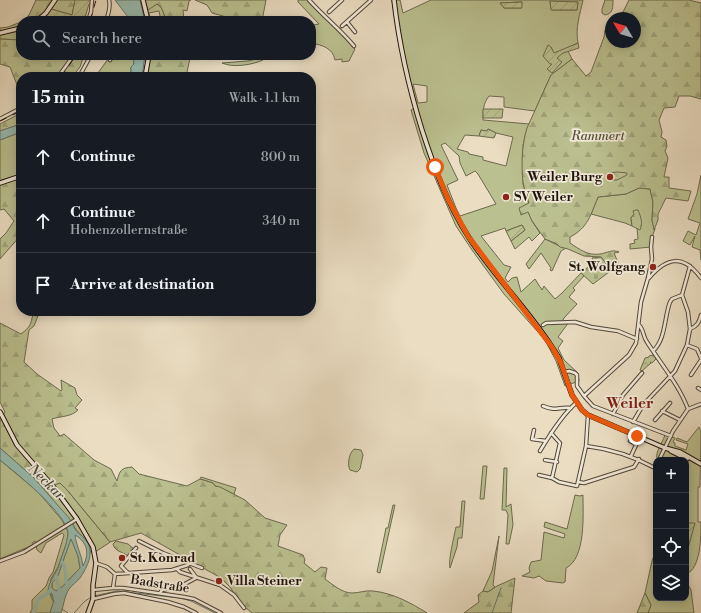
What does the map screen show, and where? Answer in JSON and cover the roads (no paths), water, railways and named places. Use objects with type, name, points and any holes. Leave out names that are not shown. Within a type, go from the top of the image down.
[{"type":"main road","points":[[43,16],[55,0]]},
{"type":"main road","points":[[144,0],[147,16]]},
{"type":"main road","points":[[394,0],[404,63],[416,108],[429,152],[448,199],[462,227],[474,245],[547,339],[559,358],[576,403],[588,415],[667,449],[677,455],[701,464]]},
{"type":"main road","points":[[0,33],[16,29]]},
{"type":"main road","points":[[146,72],[148,60]]},
{"type":"main road","points":[[0,183],[16,178]]},
{"type":"main road","points":[[0,412],[17,445],[55,489],[93,547],[96,563],[93,598],[88,613]]},
{"type":"street","points":[[90,16],[92,0]]},
{"type":"street","points":[[108,0],[110,3],[108,16]]},
{"type":"street","points":[[309,0],[354,46]]},
{"type":"street","points":[[329,12],[342,0]]},
{"type":"street","points":[[342,26],[371,0]]},
{"type":"street","points":[[347,22],[356,32]]},
{"type":"street","points":[[62,72],[71,60]]},
{"type":"street","points":[[82,72],[88,60]]},
{"type":"street","points":[[0,119],[16,111]]},
{"type":"street","points":[[584,396],[629,355],[633,349],[637,339],[641,302],[652,259],[652,237]]},
{"type":"street","points":[[648,278],[657,269],[672,262],[680,261],[690,266],[701,278]]},
{"type":"street","points":[[633,422],[643,405],[675,371],[687,345],[690,329],[688,312],[682,295],[690,266]]},
{"type":"street","points":[[653,351],[657,346],[663,331],[670,302],[672,299],[682,295]]},
{"type":"street","points":[[690,329],[699,323],[701,316]]},
{"type":"street","points":[[543,325],[546,323],[575,322],[591,327],[618,331],[637,339]]},
{"type":"street","points":[[639,326],[643,330],[646,341],[670,376],[688,409]]},
{"type":"street","points":[[687,345],[697,349],[701,359],[691,375]]},
{"type":"street","points":[[565,374],[572,372],[577,375],[577,386],[593,406],[671,436]]},
{"type":"street","points":[[613,414],[623,394],[642,373]]},
{"type":"street","points":[[540,450],[551,433],[576,403]]},
{"type":"street","points":[[655,420],[670,403]]},
{"type":"street","points":[[661,457],[667,449],[671,436],[688,409],[701,404]]},
{"type":"street","points":[[543,406],[553,410],[571,408]]},
{"type":"street","points":[[662,412],[680,420]]},
{"type":"street","points":[[577,484],[586,446],[588,415]]},
{"type":"street","points":[[534,430],[532,439],[546,441]]},
{"type":"street","points":[[551,433],[560,443],[552,478]]},
{"type":"street","points":[[630,442],[636,445],[631,456]]},
{"type":"street","points":[[586,446],[612,450],[639,459],[653,467]]},
{"type":"street","points":[[538,475],[552,478],[559,482],[577,484],[584,483],[634,467],[639,459]]},
{"type":"street","points":[[545,460],[556,462]]},
{"type":"street","points":[[0,561],[24,552],[75,520]]},
{"type":"street","points":[[139,541],[188,564],[202,568]]},
{"type":"street","points":[[128,573],[121,566],[136,548]]},
{"type":"street","points":[[96,563],[107,567],[115,574],[172,570],[188,564]]},
{"type":"street","points":[[177,569],[180,572],[211,581],[229,591],[244,608]]},
{"type":"street","points":[[190,569],[196,577]]},
{"type":"street","points":[[113,588],[115,574]]},
{"type":"street","points":[[160,593],[162,590],[172,589],[184,585],[196,577]]},
{"type":"street","name":"Badstraße","points":[[93,591],[113,588],[160,593],[194,599],[221,613]]},
{"type":"street","points":[[93,598],[124,593],[168,602],[196,613]]},
{"type":"water","points":[[115,0],[140,0],[144,16],[127,16]]},
{"type":"water","points":[[134,60],[144,60],[143,72],[131,72],[131,67],[134,64]]},
{"type":"water","points":[[16,126],[16,134],[0,140],[0,131]]},
{"type":"water","points":[[0,448],[33,477],[69,518],[76,530],[88,543],[90,548],[90,558],[86,568],[80,578],[67,592],[61,613],[50,613],[53,600],[52,594],[48,593],[48,589],[59,565],[68,532],[58,513],[49,503],[0,460]],"holes":[[[75,535],[85,544],[87,552],[83,566]],[[71,539],[78,556],[80,568],[62,587],[56,591],[52,588],[52,583],[57,578]]]},
{"type":"waterway","name":"Neckar","points":[[62,562],[64,564],[67,585]]},
{"type":"waterway","name":"Neckar","points":[[56,576],[61,593]]},
{"type":"waterway","points":[[492,613],[501,588]]},
{"type":"waterway","name":"Neckar","points":[[34,613],[38,599],[51,590]]},
{"type":"waterway","points":[[94,596],[117,591],[180,598],[191,601],[215,613]]},
{"type":"waterway","name":"Neckar","points":[[51,592],[54,602]]},
{"type":"waterway","points":[[74,613],[91,597]]},
{"type":"waterway","points":[[62,609],[68,613]]},
{"type":"railway","points":[[91,16],[96,0]]},
{"type":"railway","points":[[64,72],[73,60]]},
{"type":"railway","points":[[0,121],[16,113]]},
{"type":"place","name":"Weiler Burg","points":[[610,177]]},
{"type":"place","name":"SV Weiler","points":[[506,197]]},
{"type":"place","name":"St. Wolfgang","points":[[653,267]]},
{"type":"place","name":"St. Konrad","points":[[122,558]]},
{"type":"place","name":"Villa Steiner","points":[[219,581]]},
{"type":"district","name":"Weiler","points":[[630,403]]},
{"type":"park label","name":"Rammert","points":[[598,136]]}]
